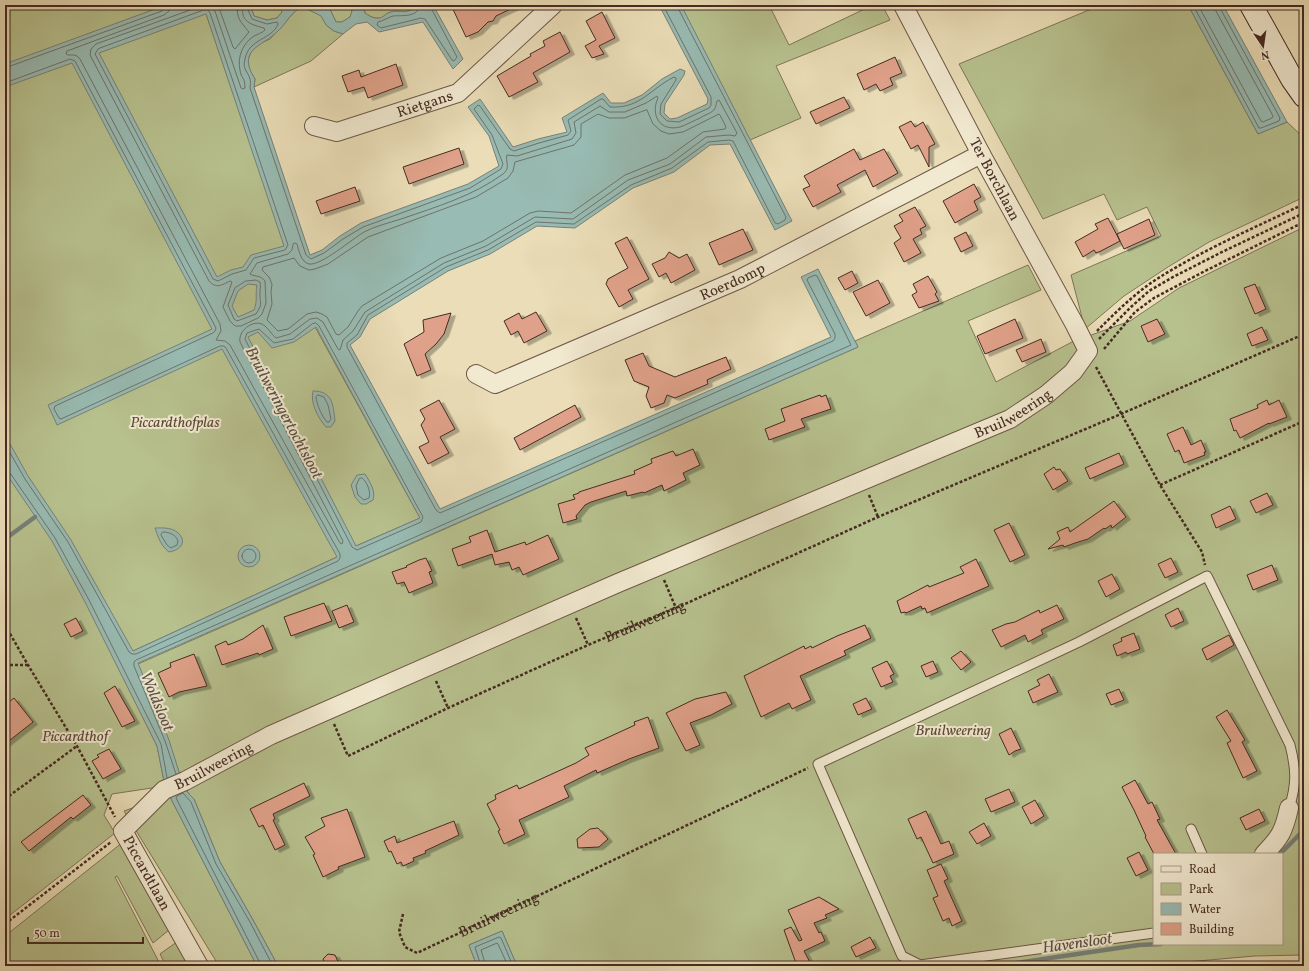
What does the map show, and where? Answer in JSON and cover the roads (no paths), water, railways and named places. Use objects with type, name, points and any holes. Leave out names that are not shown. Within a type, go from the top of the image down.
[{"type":"main road","points":[[1251,5],[1292,79],[1304,96]]},
{"type":"street","name":"Rietgans","points":[[314,126],[337,132],[458,93],[553,5]]},
{"type":"street","name":"Ter Borchlaan","points":[[903,5],[981,154],[1088,351]]},
{"type":"street","name":"Roerdomp","points":[[476,374],[495,384],[740,279],[981,154]]},
{"type":"street","name":"Bruilweering","points":[[164,790],[185,781],[271,735],[328,710],[658,566],[1010,419],[1046,395],[1073,372],[1088,351]]},
{"type":"street","name":"Piccardtlaan","points":[[164,790],[123,831],[199,966]]},
{"type":"street","points":[[1265,853],[1276,842],[1284,828],[1289,808]]},
{"type":"lane","points":[[1153,933],[920,965],[902,956],[818,764],[1079,642],[1207,576],[1290,745],[1295,765],[1295,791],[1289,808]]},
{"type":"lane","points":[[1191,829],[1202,853]]},
{"type":"water","name":"Bruilweringertochtsloot","points":[[166,5],[258,5],[252,10],[254,16],[267,20],[277,18],[282,12],[280,6],[277,5],[328,5],[336,22],[342,22],[350,17],[352,11],[350,5],[363,5],[365,13],[372,17],[378,18],[396,11],[409,11],[417,5],[433,5],[463,59],[453,69],[423,22],[379,32],[367,22],[356,24],[343,34],[334,31],[326,25],[321,16],[303,7],[295,11],[278,31],[253,50],[250,55],[248,61],[255,79],[254,87],[310,255],[322,250],[340,236],[361,223],[468,184],[499,166],[489,136],[468,107],[480,99],[513,147],[567,132],[562,118],[603,93],[611,103],[624,103],[642,95],[662,79],[680,69],[685,71],[684,75],[665,104],[664,113],[670,119],[677,118],[707,104],[708,99],[659,5],[681,5],[792,221],[775,230],[730,144],[710,145],[674,172],[633,188],[575,228],[537,226],[490,254],[448,271],[370,319],[360,337],[350,345],[440,509],[831,337],[801,277],[818,269],[858,347],[138,663],[169,740],[181,778],[165,786],[157,746],[85,602],[52,541],[5,472],[5,435],[28,476],[71,540],[133,651],[337,557],[222,349],[57,425],[48,405],[212,329],[72,63],[5,87],[5,64]],"holes":[[[206,14],[284,246],[251,255],[243,267],[231,270],[217,277],[99,53]],[[248,284],[257,285],[254,310],[238,317],[232,306],[238,291]],[[316,327],[420,518],[356,546],[248,337],[258,332],[272,348],[294,342]]]},
{"type":"water","points":[[1188,5],[1223,5],[1287,122],[1258,134]]},
{"type":"water","points":[[5,322],[9,340],[6,361],[5,359]]},
{"type":"water","points":[[313,391],[325,393],[331,400],[335,421],[331,427],[326,427],[318,415],[312,396]]},
{"type":"water","points":[[365,474],[372,487],[374,497],[373,500],[366,504],[361,504],[355,497],[351,485],[357,475]]},
{"type":"water","points":[[155,528],[174,530],[180,535],[182,545],[169,552],[162,544]]},
{"type":"water","points":[[249,545],[257,548],[260,556],[257,564],[249,567],[241,564],[238,556],[241,548]]},
{"type":"water","points":[[185,788],[194,799],[220,862],[278,966],[257,966],[169,795]]},
{"type":"water","points":[[502,931],[517,966],[477,966],[469,945]]},
{"type":"waterway","points":[[5,539],[35,517]]},
{"type":"waterway","name":"Havensloot","points":[[1281,853],[1304,830]]},
{"type":"waterway","name":"Havensloot","points":[[996,966],[1139,945],[1153,944]]},
{"type":"park label","name":"Piccardthofplas","points":[[175,422]]},
{"type":"park label","name":"Piccardthof","points":[[75,736]]},
{"type":"water label","name":"Woldsloot","points":[[158,701]]}]
